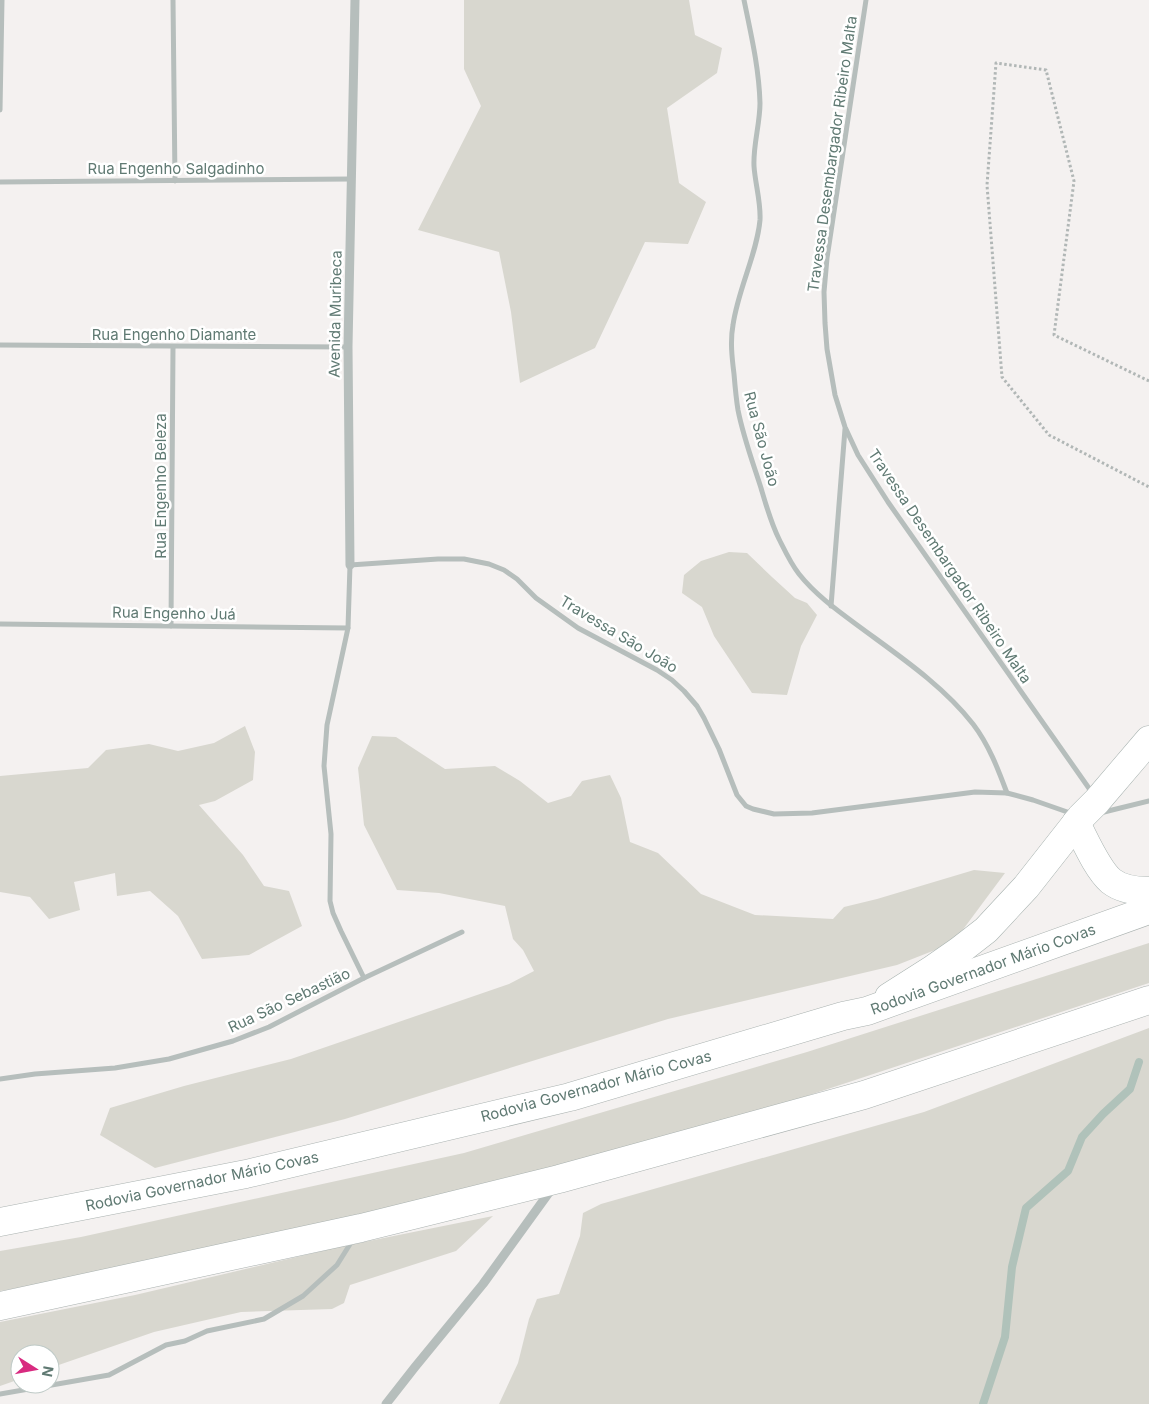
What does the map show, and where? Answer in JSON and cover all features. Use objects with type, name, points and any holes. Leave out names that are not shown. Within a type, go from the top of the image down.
[{"type":"main road","points":[[867,1011],[933,969],[986,930],[1026,887],[1085,814],[1149,740]]},
{"type":"main road","points":[[1085,814],[1098,864],[1111,881],[1127,888],[1149,891]]},
{"type":"main road","name":"Rodovia Governador Mário Covas","points":[[0,1222],[246,1174],[570,1096],[843,1016],[867,1011],[1149,910]]},
{"type":"main road","points":[[0,1306],[361,1228],[559,1179],[864,1094],[1149,1000]]},
{"type":"street","points":[[0,110],[2,0]]},
{"type":"street","points":[[173,0],[175,181]]},
{"type":"street","name":"Avenida Muribeca","points":[[355,0],[348,347],[350,565],[348,628],[327,725],[324,747],[324,773],[331,834],[330,901],[341,931],[364,978]]},
{"type":"street","name":"Rua São João","points":[[744,0],[758,75],[759,112],[754,153],[760,217],[758,232],[732,326],[732,354],[738,409],[753,465],[778,537],[798,574],[831,606],[898,655],[952,701],[973,725],[990,750],[1007,793]]},
{"type":"street","name":"Travessa Desembargador Ribeiro Malta","points":[[866,0],[824,292],[827,349],[834,394],[845,427],[858,455],[1085,814]]},
{"type":"street","name":"Rua Engenho Salgadinho","points":[[0,182],[351,179]]},
{"type":"street","name":"Rua Engenho Diamante","points":[[0,345],[348,347]]},
{"type":"street","name":"Rua Engenho Beleza","points":[[171,626],[173,346]]},
{"type":"street","points":[[831,606],[845,427]]},
{"type":"street","name":"Travessa São João","points":[[350,565],[464,559],[488,564],[504,570],[517,579],[536,598],[578,628],[657,670],[684,691],[697,706],[704,718],[719,748],[736,794],[746,806],[753,809],[774,814],[812,813],[946,794],[975,792],[1007,793],[1085,814]]},
{"type":"street","name":"Rua Engenho Juá","points":[[0,624],[348,628]]},
{"type":"street","points":[[1085,814],[1149,800]]},
{"type":"street","name":"Rua São Sebastião","points":[[0,1079],[36,1074],[115,1068],[169,1059],[233,1041],[269,1027],[364,978],[462,932]]},
{"type":"street","points":[[386,1404],[483,1284],[559,1179]]},
{"type":"street","points":[[0,1394],[109,1375],[166,1345],[185,1341],[207,1331],[264,1319],[303,1296],[316,1284],[336,1265],[361,1228]]},
{"type":"path","points":[[1149,381],[1054,335],[1074,180],[1046,70],[996,63],[987,185],[1002,377],[1050,435],[1149,487]]},
{"type":"shaded area","points":[[464,0],[689,0],[695,35],[722,48],[717,73],[667,108],[679,183],[706,202],[688,244],[645,242],[595,348],[520,383],[511,312],[499,252],[418,230],[481,106],[464,69]]},
{"type":"shaded area","points":[[729,552],[747,553],[795,598],[807,603],[817,615],[801,646],[787,695],[752,693],[714,636],[702,607],[682,593],[684,575],[701,561]]},
{"type":"shaded area","points":[[245,726],[255,752],[253,780],[215,801],[199,805],[243,855],[264,886],[289,891],[302,926],[249,955],[202,959],[178,916],[150,891],[117,896],[115,873],[74,882],[80,910],[49,919],[30,897],[0,892],[0,776],[88,768],[106,750],[149,744],[178,751],[214,743]]},
{"type":"shaded area","points":[[372,736],[396,737],[445,769],[495,766],[520,781],[548,803],[571,796],[582,781],[610,775],[621,798],[630,842],[658,853],[701,894],[755,915],[833,919],[844,907],[974,870],[1005,873],[953,943],[897,965],[668,1019],[345,1119],[155,1168],[100,1135],[110,1108],[184,1086],[291,1059],[509,984],[534,971],[523,950],[513,939],[505,906],[439,893],[397,890],[364,825],[358,768]]},
{"type":"shaded area","points":[[1149,943],[1149,983],[555,1179],[244,1248],[0,1291],[0,1251],[81,1237],[464,1153],[807,1052]]},
{"type":"shaded area","points":[[1149,1028],[1149,1404],[499,1404],[518,1363],[529,1319],[537,1299],[559,1294],[580,1236],[583,1213],[601,1204],[924,1112]]},
{"type":"shaded area","points":[[493,1216],[456,1251],[350,1285],[344,1303],[332,1309],[241,1312],[154,1332],[60,1365],[60,1344],[10,1344],[10,1382],[0,1386],[0,1322],[135,1295],[339,1247]]},
{"type":"waterway","points":[[983,1404],[1005,1337],[1012,1267],[1026,1208],[1068,1171],[1082,1137],[1130,1089],[1139,1062]]}]
